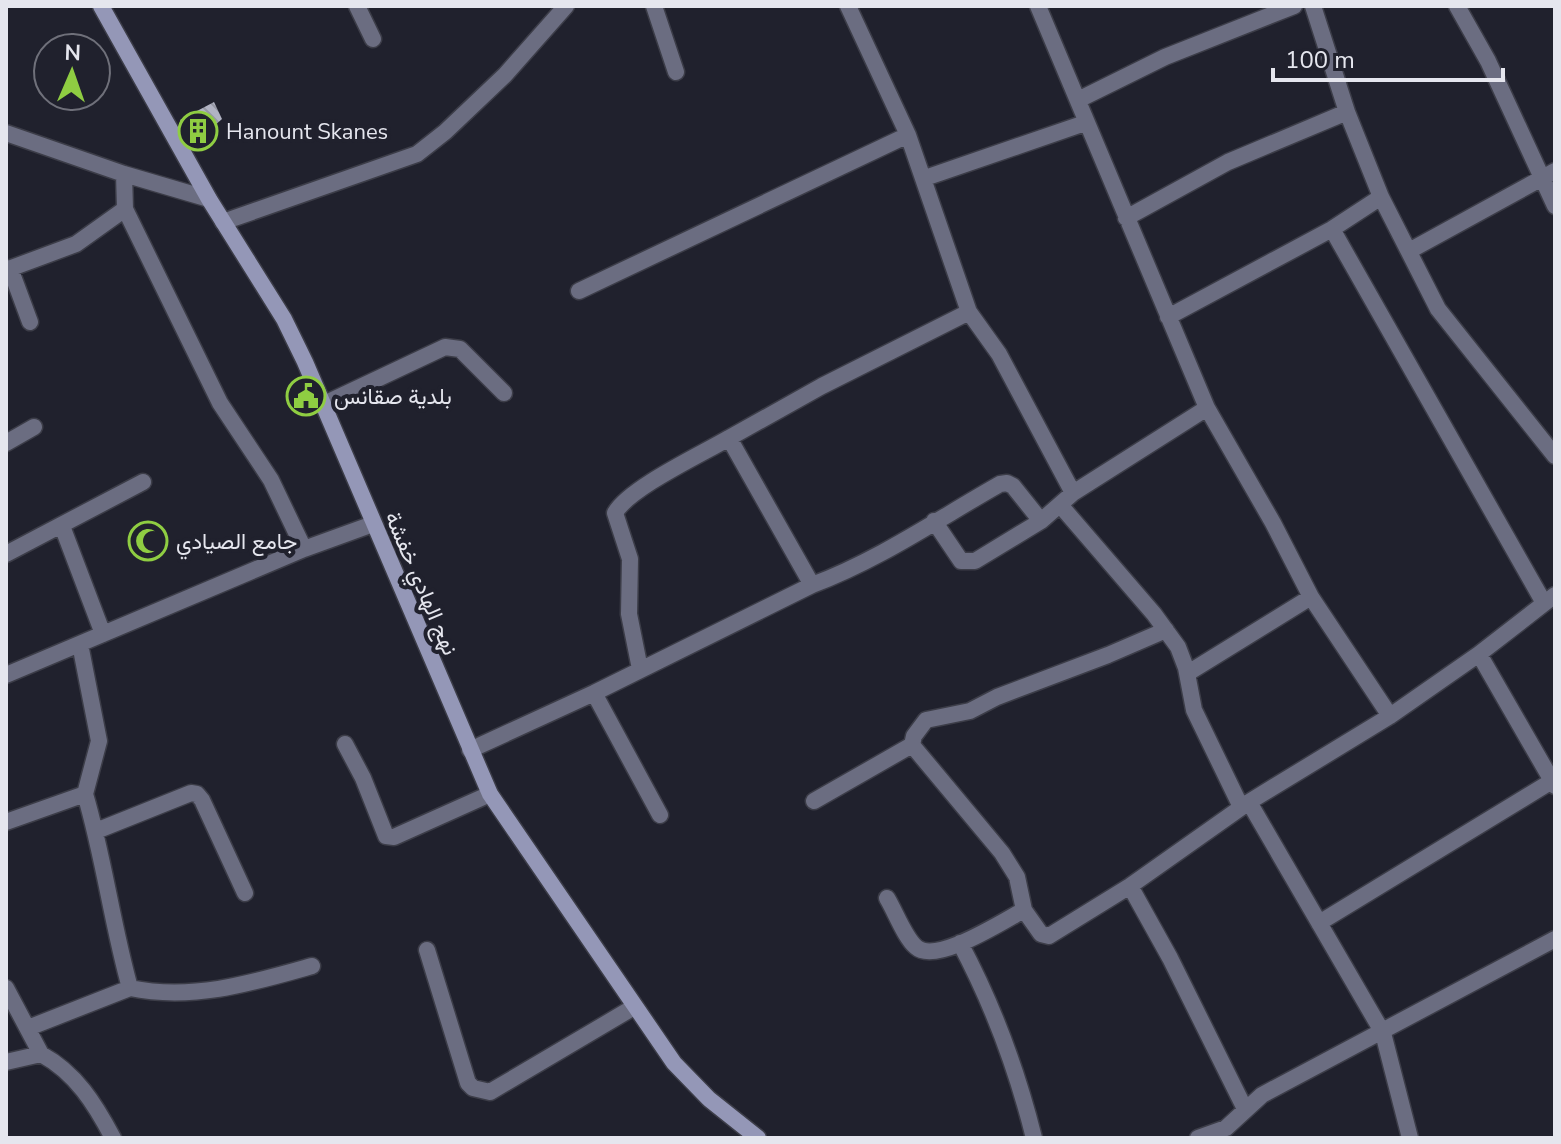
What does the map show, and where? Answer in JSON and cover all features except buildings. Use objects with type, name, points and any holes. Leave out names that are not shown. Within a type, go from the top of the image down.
[{"type":"main road","name":"نهج الهادي خفشة","points":[[101,6],[209,199],[284,319],[490,794],[674,1063],[709,1099],[758,1138]]},
{"type":"street","points":[[357,6],[373,39]]},
{"type":"street","points":[[223,222],[417,154],[505,75],[566,6]]},
{"type":"street","points":[[654,6],[676,72]]},
{"type":"street","points":[[848,6],[908,135],[969,312],[999,354],[1067,499],[1166,630],[1183,658],[1194,710],[1245,805],[1383,1033],[1410,1138]]},
{"type":"street","points":[[1038,6],[1207,408],[1311,597],[1390,716]]},
{"type":"street","points":[[1078,100],[1165,57],[1294,6]]},
{"type":"street","points":[[1313,6],[1347,112],[1381,197],[1409,251],[1450,327],[1555,456]]},
{"type":"street","points":[[1457,6],[1549,175],[1555,206]]},
{"type":"street","points":[[1126,218],[1228,162],[1347,112]]},
{"type":"street","points":[[925,178],[1085,123]]},
{"type":"street","points":[[6,133],[124,174],[209,199]]},
{"type":"street","points":[[579,291],[908,135]]},
{"type":"street","points":[[124,174],[125,209],[220,403],[271,480],[304,549]]},
{"type":"street","points":[[1409,251],[1549,175]]},
{"type":"street","points":[[1168,317],[1332,229],[1381,197]]},
{"type":"street","points":[[30,322],[8,269],[76,244],[125,209]]},
{"type":"street","points":[[912,745],[1002,853],[1017,877],[1024,910],[1041,934],[1049,936],[1130,886],[1245,805],[1390,716],[1479,654],[1550,599],[1332,229]]},
{"type":"street","points":[[640,669],[629,614],[630,559],[615,513],[619,505],[652,482],[822,386],[969,312]]},
{"type":"street","points":[[322,405],[445,347],[460,349],[504,393]]},
{"type":"street","points":[[934,521],[961,561],[969,563],[1041,521],[1067,499],[1207,408]]},
{"type":"street","points":[[6,443],[34,427]]},
{"type":"street","points":[[729,438],[812,585]]},
{"type":"street","points":[[6,554],[143,482]]},
{"type":"street","points":[[470,750],[594,693],[812,585],[847,572],[1000,484],[1013,486],[1041,521]]},
{"type":"street","points":[[6,675],[304,549],[373,524]]},
{"type":"street","points":[[62,526],[103,634]]},
{"type":"street","points":[[1188,673],[1311,597]]},
{"type":"street","points":[[814,801],[912,745],[914,736],[926,720],[970,711],[997,697],[1166,630]]},
{"type":"street","points":[[80,644],[99,741],[85,794],[130,988]]},
{"type":"street","points":[[1319,923],[1554,783],[1479,654]]},
{"type":"street","points":[[594,693],[660,815]]},
{"type":"street","points":[[345,744],[363,778],[386,836],[394,837],[490,794]]},
{"type":"street","points":[[96,831],[191,793],[197,794],[245,893]]},
{"type":"street","points":[[6,822],[85,794]]},
{"type":"street","points":[[1130,886],[1170,958],[1245,1109]]},
{"type":"street","points":[[887,898],[914,946],[932,953],[960,943],[1024,910]]},
{"type":"street","points":[[1198,1138],[1226,1128],[1271,1090],[1555,939]]},
{"type":"street","points":[[960,943],[983,987],[1005,1042],[1034,1138]]},
{"type":"street","points":[[427,950],[468,1083],[482,1092],[490,1092],[634,1007]]},
{"type":"street","points":[[28,1028],[130,988],[173,994],[200,993],[312,966]]},
{"type":"street","points":[[6,988],[41,1054],[71,1074],[96,1106],[113,1138]]},
{"type":"street","points":[[6,1062],[41,1054]]},
{"type":"place","name":"Hanount Skanes","points":[[198,131]]},
{"type":"place","name":"بلدية صقانس","points":[[306,396]]},
{"type":"place","name":"جامع الصيادي","points":[[148,541]]}]
